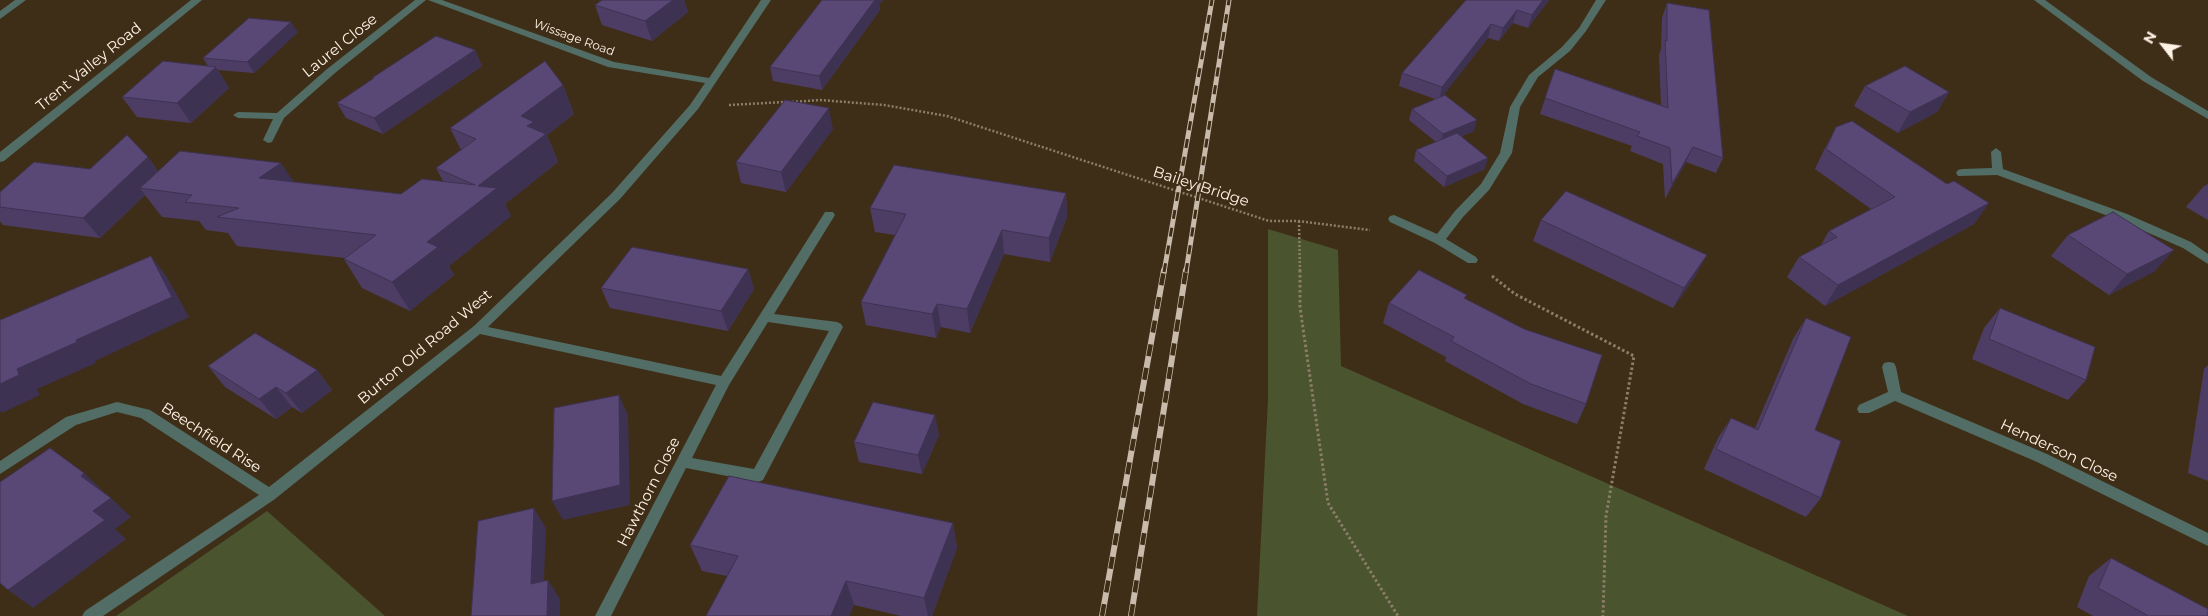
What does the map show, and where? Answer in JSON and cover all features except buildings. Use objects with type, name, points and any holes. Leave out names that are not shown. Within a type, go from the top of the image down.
[{"type":"street","points":[[0,16],[21,0]]},
{"type":"street","name":"Trent Valley Road","points":[[0,158],[196,0]]},
{"type":"street","name":"Laurel Close","points":[[268,140],[280,116],[331,71],[421,0]]},
{"type":"street","name":"Wissage Road","points":[[433,0],[612,65],[711,81]]},
{"type":"street","name":"Burton Old Road West","points":[[90,616],[270,495],[478,329],[616,196],[694,107],[766,0]]},
{"type":"street","points":[[1439,240],[1459,214],[1485,187],[1506,153],[1515,106],[1534,75],[1566,49],[1583,29],[1602,0]]},
{"type":"street","points":[[2039,0],[2146,79],[2208,116]]},
{"type":"street","points":[[238,115],[280,116]]},
{"type":"street","points":[[1996,152],[1998,171]]},
{"type":"street","points":[[1962,173],[1998,171],[2123,217],[2186,245],[2208,260]]},
{"type":"street","name":"Hawthorn Close","points":[[603,616],[724,382],[829,215]]},
{"type":"street","points":[[1394,219],[1439,240],[1472,260]]},
{"type":"street","points":[[683,462],[758,476],[837,327],[768,312]]},
{"type":"street","points":[[478,329],[724,382]]},
{"type":"street","points":[[1864,409],[1895,395],[1889,367]]},
{"type":"street","name":"Henderson Close","points":[[1895,395],[2042,458],[2208,540]]},
{"type":"street","name":"Beechfield Rise","points":[[0,468],[71,421],[117,407],[145,414],[270,495]]},
{"type":"path","name":"Bailey Bridge","points":[[694,107],[820,100],[884,105],[947,116],[1269,221],[1299,221],[1373,231],[1389,231],[1410,225]]},
{"type":"path","points":[[1299,221],[1300,307],[1328,503],[1398,616]]},
{"type":"path","points":[[1472,260],[1515,294],[1634,356],[1606,516],[1603,616]]},
{"type":"green space","points":[[1268,229],[1338,250],[1341,366],[1908,616],[1257,616],[1268,399]]},
{"type":"green space","points":[[267,511],[385,616],[116,616]]},
{"type":"railway","points":[[1164,272],[1212,0]]},
{"type":"railway","points":[[1186,272],[1229,0]]},
{"type":"railway","points":[[1102,616],[1164,270]]},
{"type":"railway","points":[[1131,616],[1186,270]]}]
